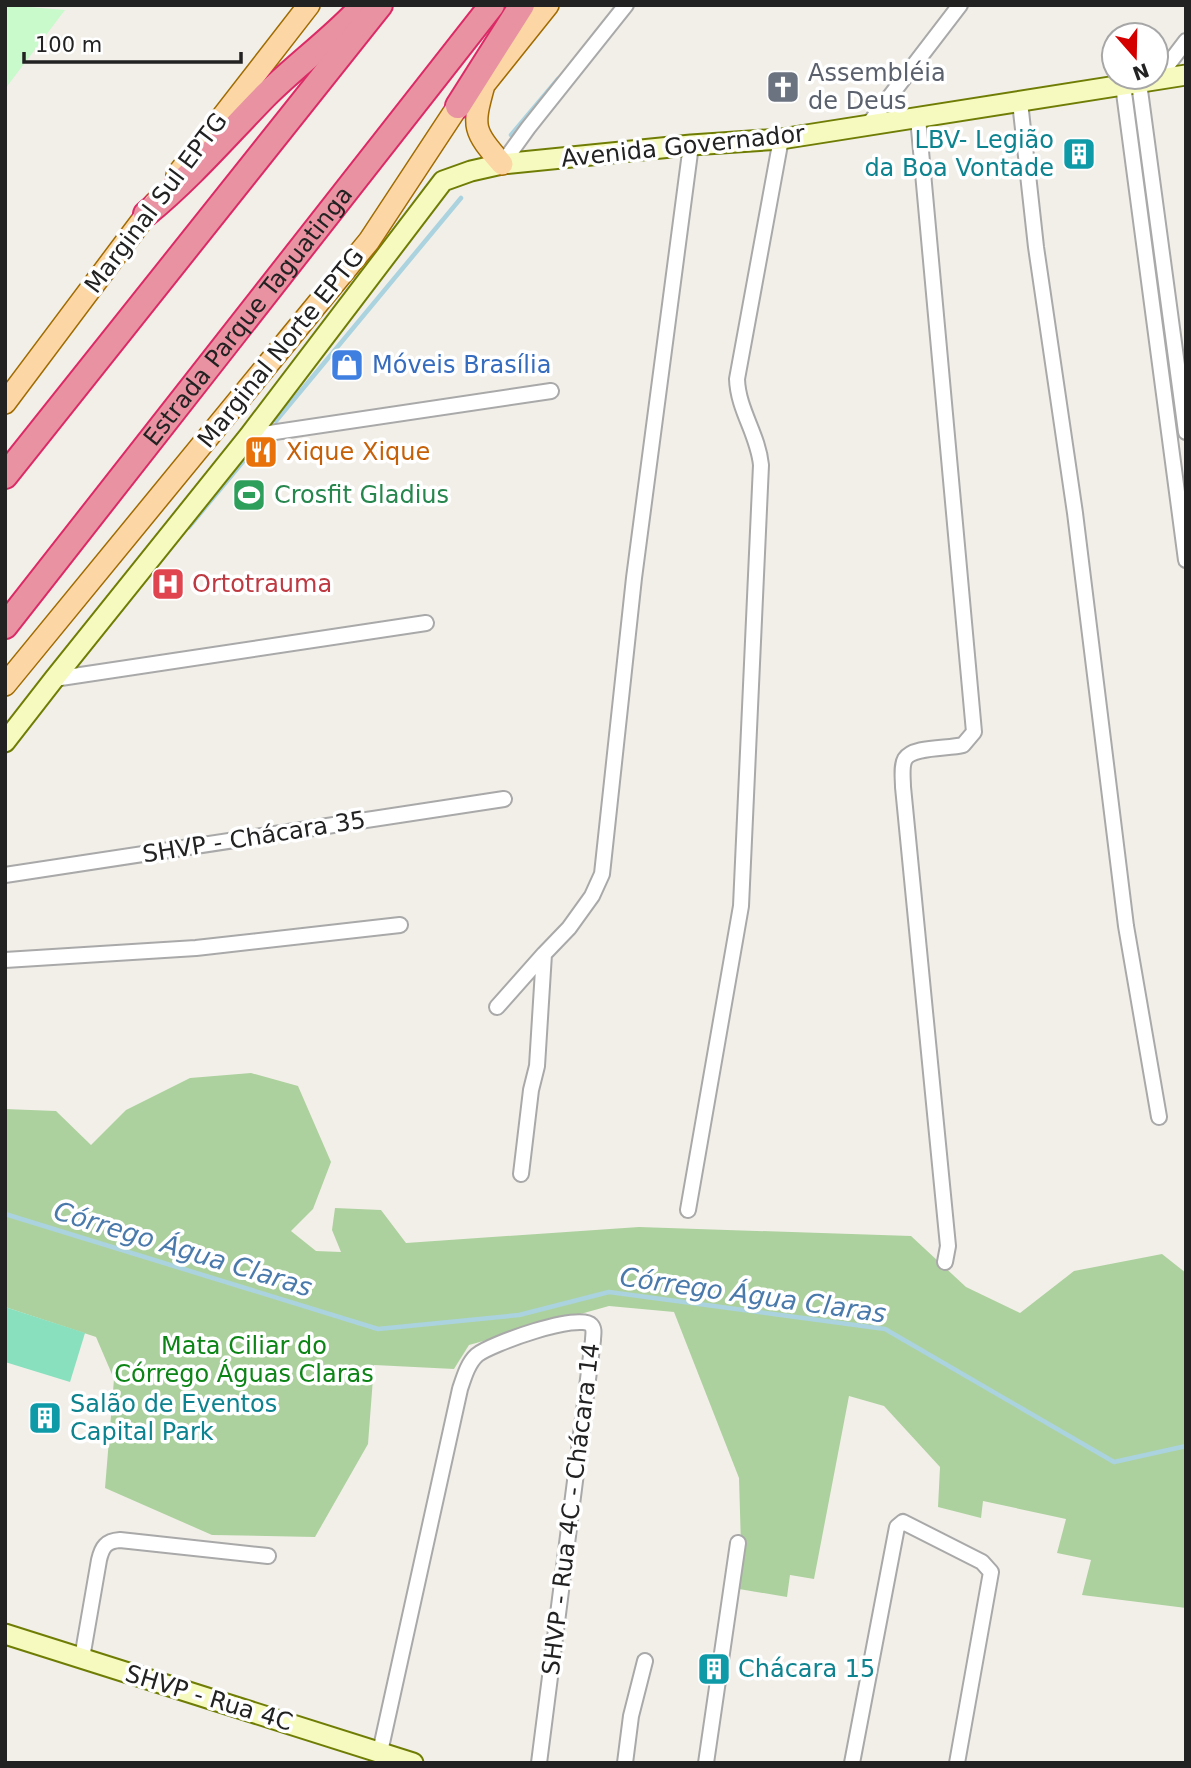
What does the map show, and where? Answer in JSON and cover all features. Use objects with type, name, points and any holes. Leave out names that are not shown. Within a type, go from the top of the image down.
[{"type":"highway","points":[[146,214],[174,191],[267,94],[333,37],[364,5]]},
{"type":"highway","points":[[5,476],[380,5]]},
{"type":"highway","name":"Estrada Parque Taguatinga","points":[[5,626],[492,5]]},
{"type":"highway","points":[[458,106],[522,5]]},
{"type":"main road","name":"Marginal Sul EPTG","points":[[5,403],[146,214],[309,5]]},
{"type":"main road","name":"Marginal Norte EPTG","points":[[5,685],[369,241],[458,106],[484,85],[548,5]]},
{"type":"main road","points":[[484,85],[475,115],[476,126],[484,144],[502,164]]},
{"type":"street","points":[[502,164],[626,5]]},
{"type":"street","points":[[868,125],[960,5]]},
{"type":"street","points":[[1170,55],[1186,41]]},
{"type":"street","name":"Avenida Governador","points":[[249,436],[443,181],[502,164],[781,139],[1100,89]]},
{"type":"street","points":[[1141,91],[1186,432]]},
{"type":"street","points":[[1141,91],[1186,560]]},
{"type":"street","points":[[1020,102],[1036,247],[1075,513],[1126,926],[1159,1117]]},
{"type":"street","points":[[918,118],[974,732],[963,745],[912,752],[905,759],[904,765],[903,787],[948,1246],[945,1262]]},
{"type":"street","points":[[688,1210],[741,906],[761,464],[758,445],[741,406],[737,379],[781,139]]},
{"type":"street","points":[[497,1007],[569,928],[598,886],[602,874],[634,578],[691,145]]},
{"type":"street","points":[[5,742],[249,436],[551,391]]},
{"type":"street","points":[[54,679],[426,623]]},
{"type":"street","name":"SHVP - Chácara 35","points":[[5,875],[504,799]]},
{"type":"street","points":[[5,960],[196,948],[400,925]]},
{"type":"street","points":[[521,1174],[529,1102],[537,1066],[544,954]]},
{"type":"street","name":"SHVP - Rua 4C - Chácara 14","points":[[380,1752],[460,1389],[467,1371],[473,1359],[485,1349],[562,1323],[584,1320],[591,1324],[594,1330],[593,1340],[539,1763]]},
{"type":"street","points":[[852,1763],[897,1527],[903,1522],[982,1562],[991,1572],[957,1763]]},
{"type":"street","points":[[82,1658],[101,1549],[108,1542],[120,1540],[268,1556]]},
{"type":"street","points":[[706,1763],[738,1543]]},
{"type":"street","name":"SHVP - Rua 4C","points":[[5,1634],[413,1763]]},
{"type":"street","points":[[625,1763],[631,1716],[645,1661]]},
{"type":"green space","points":[[5,5],[65,10],[5,89]]},
{"type":"green space","name":"Mata Ciliar do Córrego Águas Claras","points":[[251,1073],[298,1086],[331,1162],[313,1209],[291,1231],[316,1251],[341,1252],[332,1230],[335,1208],[381,1210],[406,1243],[639,1227],[911,1236],[966,1287],[1020,1313],[1074,1271],[1162,1254],[1186,1273],[1186,1608],[1082,1595],[1091,1560],[1057,1553],[1066,1519],[983,1501],[981,1518],[938,1507],[940,1467],[884,1406],[849,1396],[814,1579],[790,1575],[787,1597],[733,1588],[741,1546],[739,1478],[674,1312],[609,1306],[469,1345],[454,1369],[374,1365],[368,1444],[315,1537],[212,1535],[105,1488],[114,1379],[96,1337],[5,1307],[5,1109],[56,1111],[91,1145],[126,1110],[190,1078]]},
{"type":"green space","points":[[5,1307],[85,1333],[70,1382],[5,1362]]},
{"type":"waterway","points":[[511,135],[558,79]]},
{"type":"waterway","points":[[276,421],[461,198]]},
{"type":"waterway","points":[[189,527],[256,446]]},
{"type":"waterway","name":"Córrego Água Claras","points":[[5,1214],[378,1329],[519,1315],[609,1292],[885,1329],[1114,1462],[1186,1446]]},
{"type":"place","name":"Assembléia de Deus","points":[[783,87]]},
{"type":"place","name":"LBV- Legião da Boa Vontade","points":[[1079,154]]},
{"type":"place","name":"Móveis Brasília","points":[[347,365]]},
{"type":"place","name":"Xique Xique","points":[[261,452]]},
{"type":"place","name":"Crosfit Gladius","points":[[249,495]]},
{"type":"place","name":"Ortotrauma","points":[[168,584]]},
{"type":"place","name":"Salão de Eventos Capital Park","points":[[45,1418]]},
{"type":"place","name":"Chácara 15","points":[[714,1669]]}]
